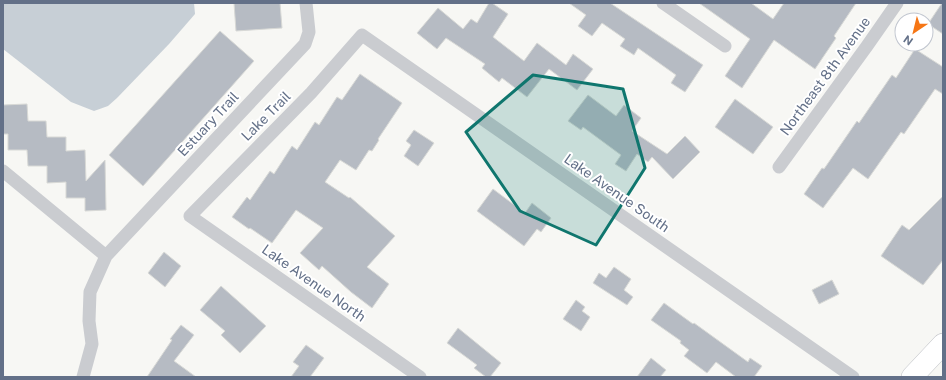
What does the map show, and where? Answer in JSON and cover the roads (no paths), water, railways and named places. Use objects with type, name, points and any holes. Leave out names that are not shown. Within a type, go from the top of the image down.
[{"type":"main road","points":[[912,377],[943,344]]},
{"type":"street","name":"Estuary Trail","points":[[83,377],[92,344],[89,321],[90,292],[106,256],[304,44],[308,32],[306,3]]},
{"type":"street","points":[[663,3],[725,46]]},
{"type":"street","name":"Northeast 8th Avenue","points":[[779,167],[897,3]]},
{"type":"street","name":"Lake Trail","points":[[190,216],[311,93],[362,35]]},
{"type":"street","name":"Lake Avenue South","points":[[362,35],[853,377]]},
{"type":"street","points":[[3,171],[106,256]]},
{"type":"street","name":"Lake Avenue North","points":[[190,216],[420,377]]}]
